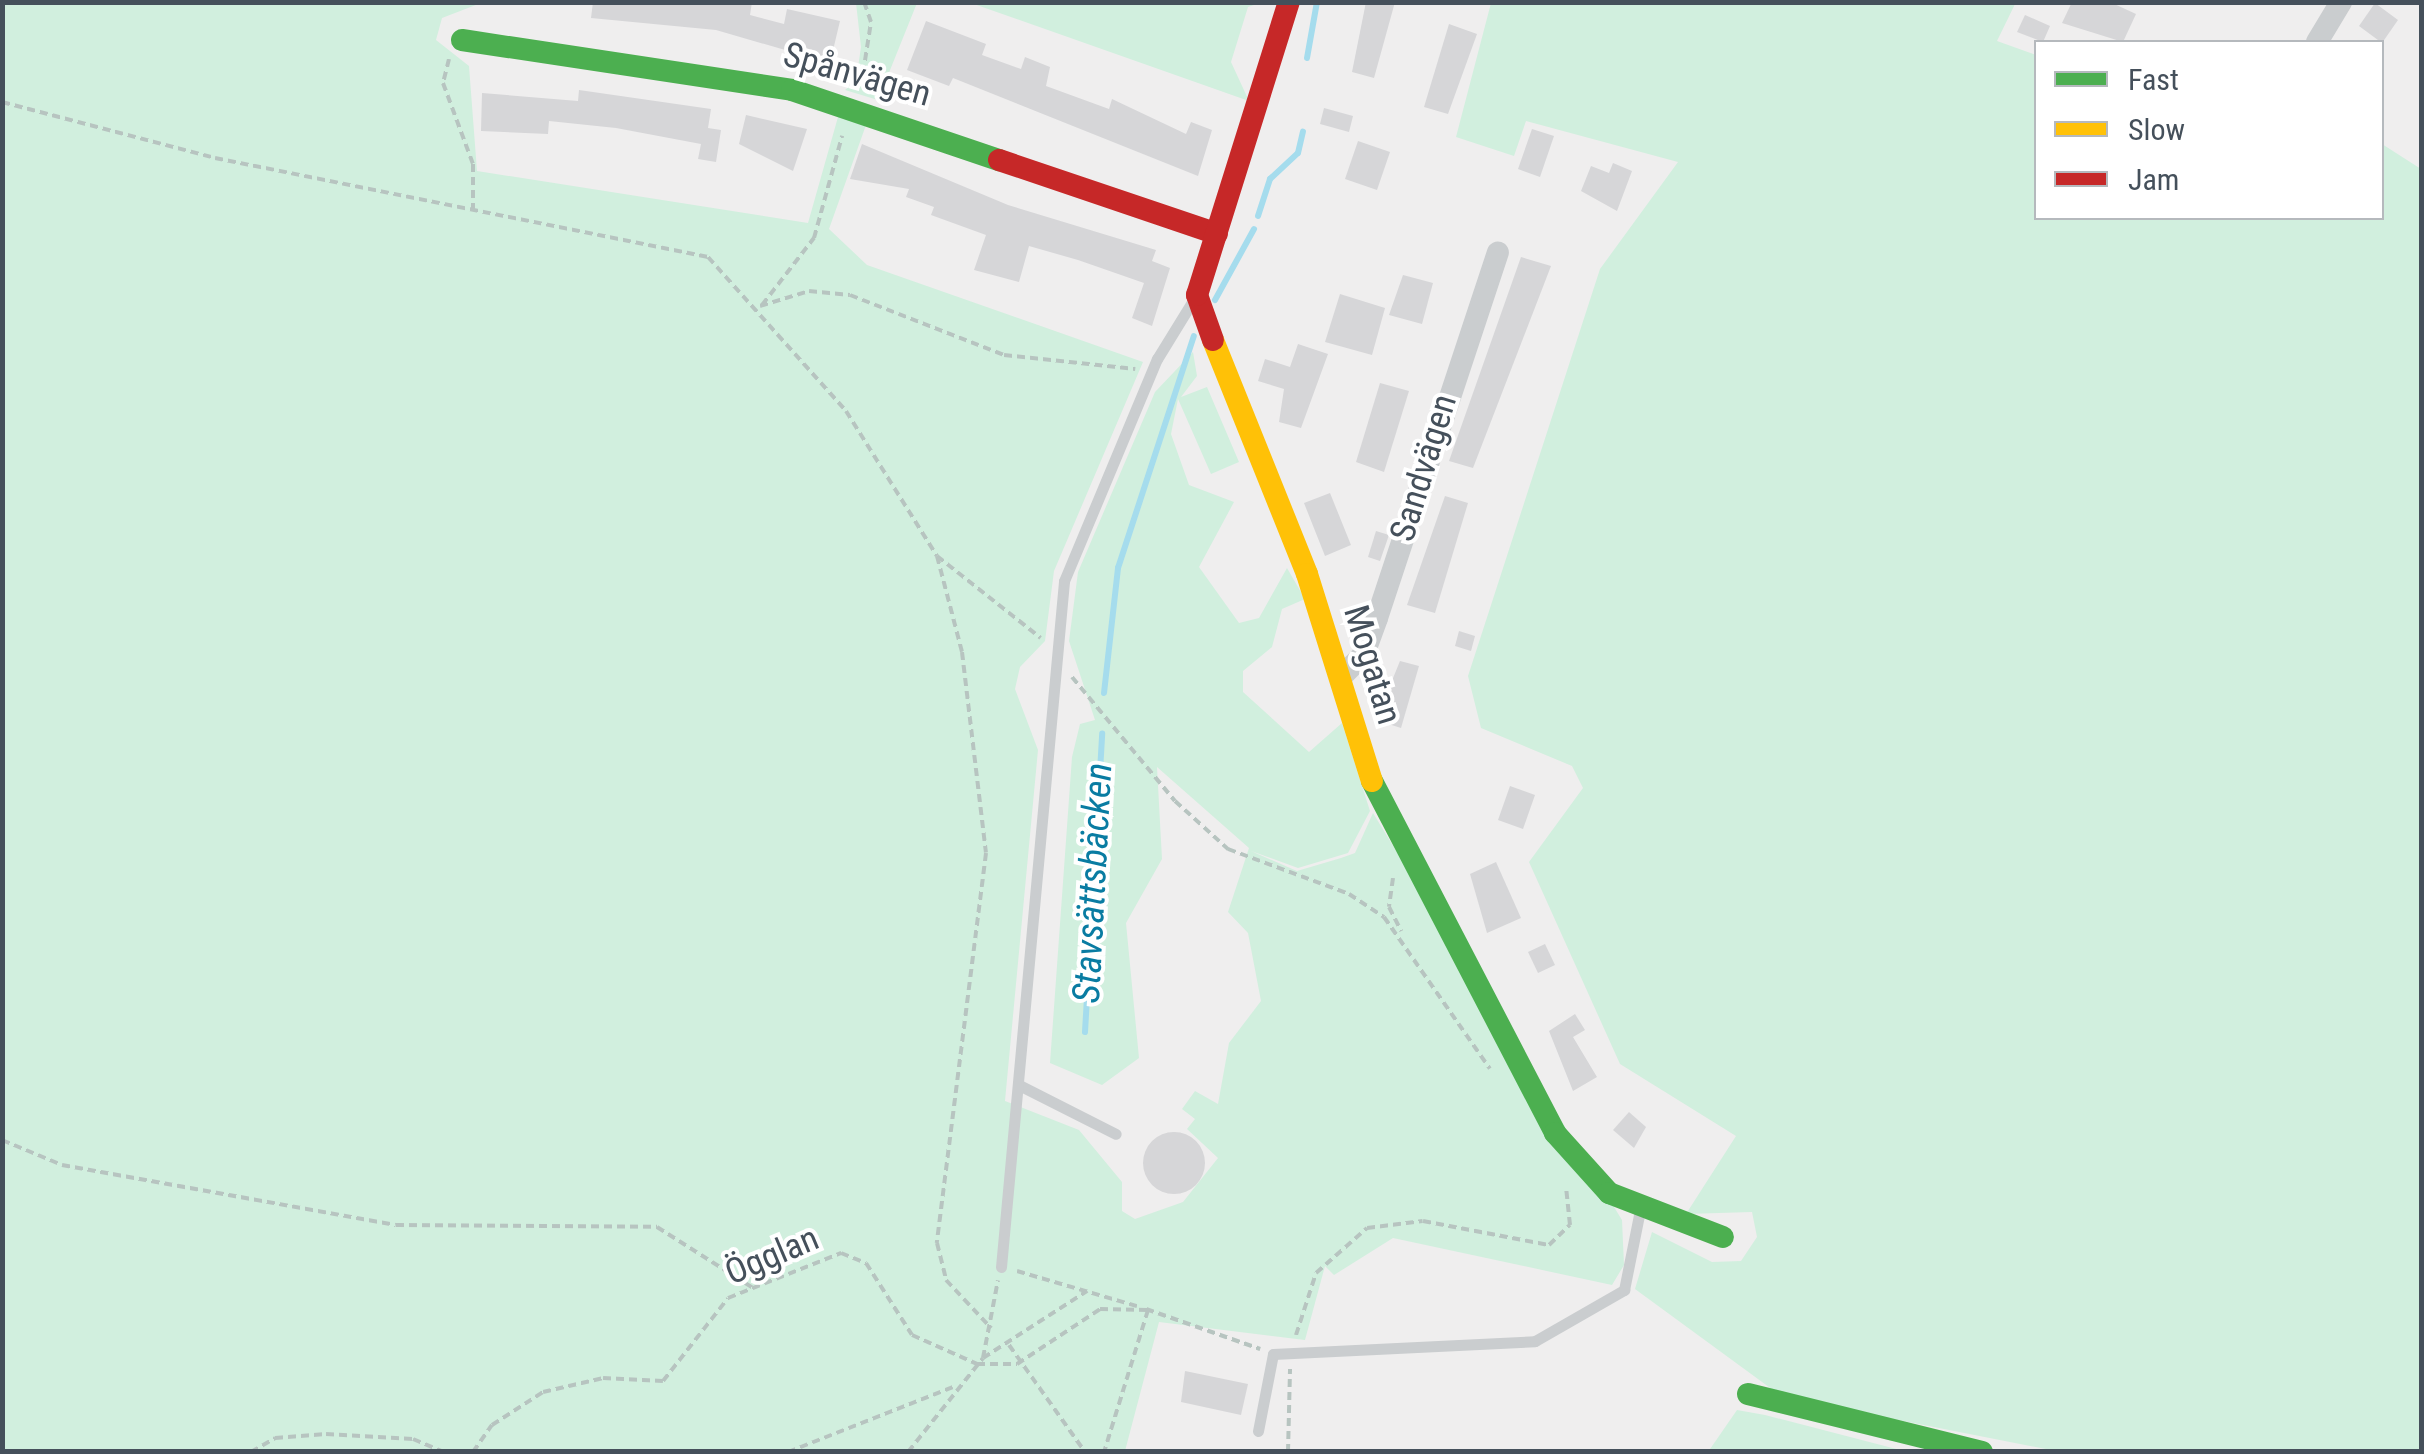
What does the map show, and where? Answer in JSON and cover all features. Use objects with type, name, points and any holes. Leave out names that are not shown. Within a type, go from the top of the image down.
[{"type":"street","points":[[1197,295],[1289,2]]},
{"type":"street","points":[[2317,40],[2341,2]]},
{"type":"street","name":"Spånvägen","points":[[462,40],[706,70],[855,106],[1217,234]]},
{"type":"street","name":"Sandvägen","points":[[1341,677],[1364,654],[1498,253]]},
{"type":"street","name":"Mogatan","points":[[1197,295],[1341,677],[1371,779],[1555,1132],[1609,1193],[1640,1210],[1723,1237]]},
{"type":"street","points":[[1748,1394],[1982,1452]]},
{"type":"lane","points":[[1001,1266],[1022,1086],[1064,581],[1154,370],[1197,295]]},
{"type":"lane","points":[[1022,1086],[1116,1134]]},
{"type":"lane","points":[[1258,1432],[1273,1354],[1535,1341],[1624,1290],[1640,1210]]},
{"type":"path","points":[[760,306],[814,238],[855,106],[871,22],[864,2]]},
{"type":"path","points":[[462,40],[443,83],[473,164],[474,212]]},
{"type":"path","points":[[2,102],[474,212],[684,247],[728,271],[856,424],[938,556],[1056,657],[1175,802],[1228,849],[1349,894],[1402,935],[1500,1084]]},
{"type":"path","points":[[760,306],[809,291],[850,295],[1004,355],[1154,370]]},
{"type":"path","points":[[938,556],[962,652],[986,853],[937,1243],[946,1280],[991,1328]]},
{"type":"path","points":[[1402,935],[1390,888],[1412,858]]},
{"type":"path","points":[[2,1140],[62,1165],[396,1225],[657,1228],[753,1288]]},
{"type":"path","points":[[1288,1452],[1292,1352],[1316,1273],[1346,1240],[1393,1220],[1423,1220],[1549,1246],[1570,1225],[1561,1176]]},
{"type":"path","name":"Ögglan","points":[[473,1452],[492,1425],[543,1392],[603,1378],[663,1381],[728,1298],[830,1254],[852,1254],[866,1264],[900,1326],[977,1364]]},
{"type":"path","points":[[983,1358],[1001,1266],[1148,1310],[1273,1354]]},
{"type":"path","points":[[908,1452],[953,1387],[983,1358],[1088,1291]]},
{"type":"path","points":[[977,1364],[1024,1360],[1076,1318],[1148,1310]]},
{"type":"path","points":[[1104,1452],[1148,1310]]},
{"type":"path","points":[[1009,1344],[1024,1360],[1085,1452]]},
{"type":"path","points":[[788,1452],[953,1387]]},
{"type":"path","points":[[251,1452],[276,1438],[326,1434],[413,1439],[443,1452]]},
{"type":"green space","points":[[2016,2],[1997,41],[2034,54],[2034,220],[2384,220],[2384,145],[2421,169],[2421,1451],[2056,1451],[1817,1404],[1773,1390],[1635,1289],[1652,1232],[1712,1262],[1741,1261],[1757,1237],[1752,1212],[1686,1214],[1736,1136],[1620,1064],[1529,862],[1583,788],[1572,766],[1481,728],[1468,676],[1600,269],[1678,162],[1526,121],[1514,156],[1456,137],[1491,3]]},
{"type":"green space","points":[[3,3],[481,3],[442,18],[436,40],[469,66],[477,171],[808,223],[838,117],[866,125],[829,229],[867,265],[1143,362],[1054,571],[1045,641],[1020,667],[1015,689],[1038,750],[1005,1101],[1079,1130],[1122,1182],[1122,1211],[1135,1219],[1183,1202],[1218,1158],[1187,1129],[1195,1119],[1182,1109],[1195,1091],[1218,1104],[1229,1043],[1261,1001],[1248,933],[1228,912],[1249,848],[1157,767],[1162,859],[1126,923],[1139,1058],[1102,1085],[1050,1063],[1072,757],[1080,724],[1095,720],[1069,641],[1078,572],[1155,392],[1193,352],[1197,376],[1181,397],[1207,387],[1239,462],[1211,474],[1178,399],[1171,434],[1189,485],[1234,502],[1199,567],[1239,623],[1259,618],[1287,568],[1305,599],[1282,609],[1272,647],[1243,671],[1243,692],[1309,752],[1342,723],[1370,811],[1348,853],[1298,868],[1251,851],[1297,871],[1341,858],[1355,853],[1373,813],[1622,1220],[1624,1265],[1612,1285],[1393,1238],[1334,1275],[1325,1266],[1305,1340],[1159,1322],[1125,1451],[3,1452]]},
{"type":"green space","points":[[856,3],[917,3],[878,100],[845,90],[856,81],[861,47]]},
{"type":"green space","points":[[971,3],[1260,3],[1248,7],[1231,62],[1249,101]]},
{"type":"green space","points":[[1737,1410],[1765,1415],[1904,1451],[1708,1452]]},
{"type":"building","points":[[593,2],[752,2],[750,15],[784,24],[787,9],[840,21],[830,63],[716,30],[591,18]]},
{"type":"building","points":[[1366,2],[1395,2],[1374,78],[1352,72]]},
{"type":"building","points":[[2072,2],[2110,2],[2136,14],[2124,40],[2062,23]]},
{"type":"building","points":[[2375,3],[2398,20],[2384,40],[2359,26]]},
{"type":"building","points":[[2025,15],[2050,26],[2044,40],[2017,32]]},
{"type":"building","points":[[926,21],[986,44],[982,55],[1021,69],[1025,57],[1050,67],[1046,86],[1109,109],[1112,99],[1186,134],[1191,122],[1212,130],[1198,176],[953,78],[949,86],[907,70]]},
{"type":"building","points":[[1449,24],[1477,34],[1448,114],[1424,107]]},
{"type":"building","points":[[579,90],[711,109],[708,128],[721,130],[716,162],[698,159],[701,144],[616,128],[549,121],[548,134],[481,131],[482,93],[578,101]]},
{"type":"building","points":[[1324,108],[1353,116],[1349,132],[1320,124]]},
{"type":"building","points":[[746,115],[807,129],[793,171],[739,144]]},
{"type":"building","points":[[1532,129],[1554,136],[1540,177],[1518,169]]},
{"type":"building","points":[[1358,141],[1390,152],[1377,190],[1345,179]]},
{"type":"building","points":[[862,144],[1008,205],[1156,250],[1152,261],[1170,268],[1152,326],[1132,318],[1144,283],[1078,260],[1029,246],[1019,282],[974,270],[986,235],[931,215],[934,207],[906,197],[909,189],[850,179]]},
{"type":"building","points":[[1613,163],[1632,171],[1617,211],[1581,191],[1591,166],[1609,173]]},
{"type":"building","points":[[1521,257],[1551,266],[1473,468],[1449,461]]},
{"type":"building","points":[[1403,275],[1433,283],[1422,324],[1389,315]]},
{"type":"building","points":[[1340,294],[1385,308],[1372,355],[1325,342]]},
{"type":"building","points":[[1298,344],[1328,354],[1301,428],[1279,422],[1284,389],[1258,381],[1265,359],[1290,367]]},
{"type":"building","points":[[1380,383],[1409,391],[1384,472],[1356,462]]},
{"type":"building","points":[[1330,493],[1351,545],[1325,556],[1304,503]]},
{"type":"building","points":[[1445,496],[1468,503],[1435,613],[1407,605]]},
{"type":"building","points":[[1376,531],[1389,535],[1380,561],[1368,557]]},
{"type":"building","points":[[1459,631],[1475,636],[1471,651],[1455,646]]},
{"type":"building","points":[[1400,661],[1419,666],[1401,728],[1376,720]]},
{"type":"building","points":[[1510,786],[1535,795],[1523,829],[1498,820]]},
{"type":"building","points":[[1496,862],[1521,918],[1487,933],[1470,874]]},
{"type":"building","points":[[1545,944],[1555,965],[1538,973],[1528,952]]},
{"type":"building","points":[[1575,1014],[1585,1030],[1573,1037],[1597,1077],[1573,1091],[1549,1031]]},
{"type":"building","points":[[1629,1112],[1646,1127],[1634,1148],[1613,1130]]},
{"type":"building","points":[[1174,1132],[1196,1141],[1205,1163],[1196,1185],[1174,1194],[1152,1185],[1143,1163],[1152,1141]]},
{"type":"building","points":[[1185,1371],[1248,1384],[1241,1415],[1181,1402]]},
{"type":"waterway","name":"Stavsättsbäcken","points":[[1307,58],[1317,2]]},
{"type":"waterway","name":"Stavsättsbäcken","points":[[1258,216],[1270,179],[1298,153],[1303,132]]},
{"type":"waterway","name":"Stavsättsbäcken","points":[[1215,300],[1254,229]]},
{"type":"waterway","name":"Stavsättsbäcken","points":[[1104,693],[1118,568],[1194,336]]},
{"type":"waterway","name":"Stavsättsbäcken","points":[[1085,1032],[1102,733]]},
{"type":"traffic: fast","points":[[462,40],[792,90],[999,160]]},
{"type":"traffic: fast","points":[[1372,781],[1555,1133],[1609,1193],[1723,1237]]},
{"type":"traffic: fast","points":[[1748,1394],[1982,1452]]},
{"type":"traffic: slow","points":[[1213,340],[1307,574],[1372,781]]},
{"type":"traffic: jam","points":[[1213,340],[1197,295],[1289,2]]},
{"type":"traffic: jam","points":[[999,160],[1217,234]]}]
